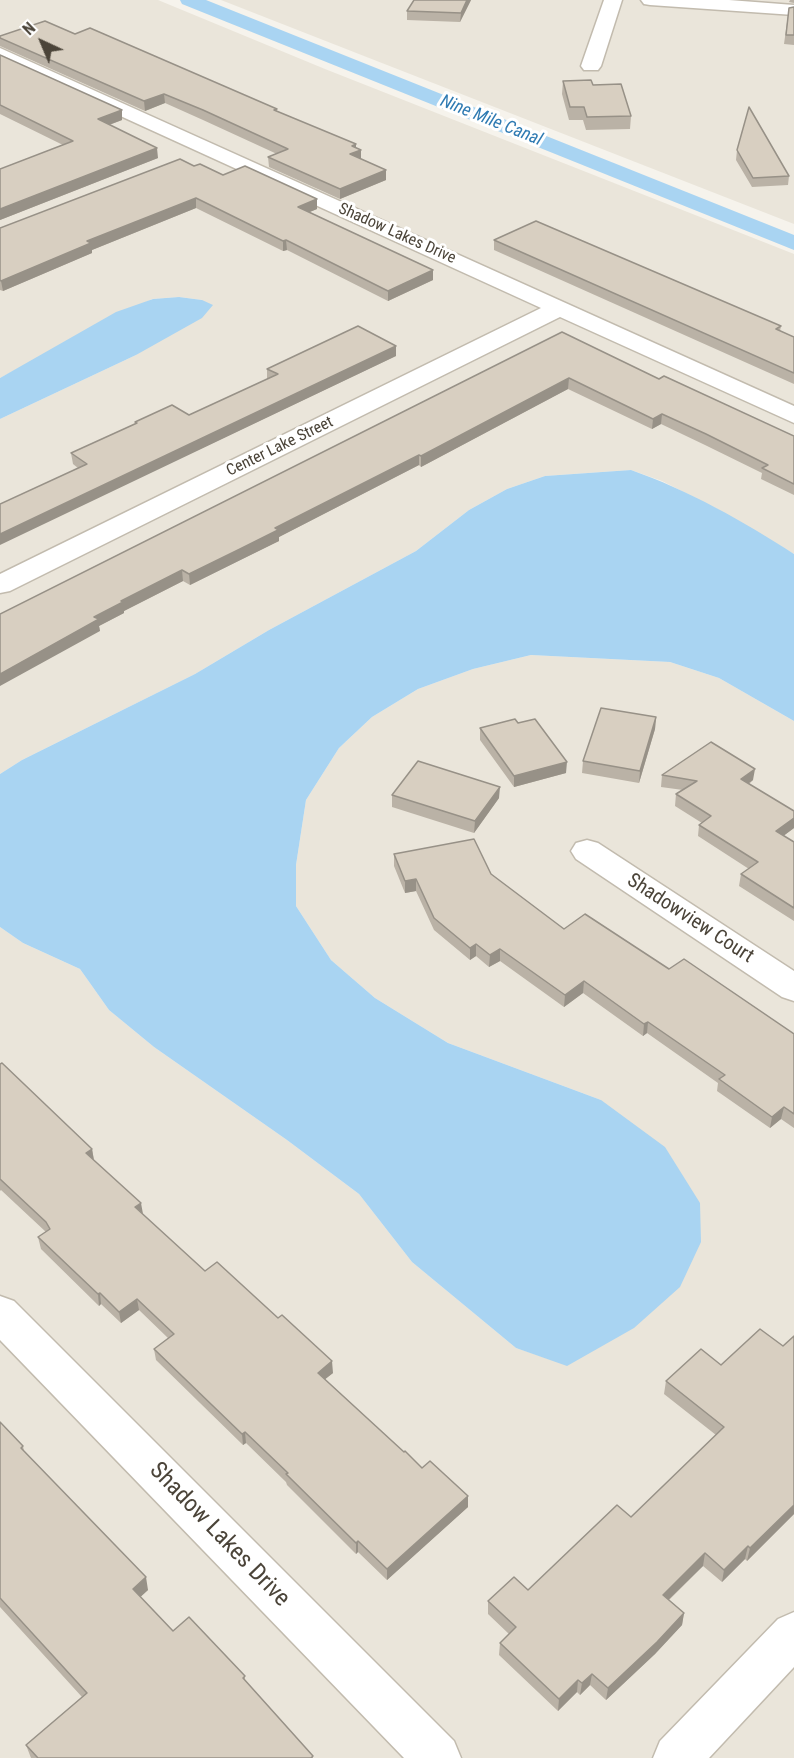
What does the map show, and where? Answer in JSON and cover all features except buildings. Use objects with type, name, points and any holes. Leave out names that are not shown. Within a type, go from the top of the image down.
[{"type":"street","points":[[591,66],[613,0]]},
{"type":"street","points":[[650,0],[794,10]]},
{"type":"street","name":"Shadow Lakes Drive","points":[[0,54],[794,415]]},
{"type":"street","points":[[186,157],[208,148]]},
{"type":"street","name":"Center Lake Street","points":[[0,585],[560,308]]},
{"type":"street","name":"Shadowview Court","points":[[587,851],[794,988]]},
{"type":"street","name":"Shadow Lakes Drive","points":[[0,1313],[437,1758]]},
{"type":"street","points":[[677,1758],[794,1634]]},
{"type":"shaded area","points":[[0,0],[158,0],[325,69],[794,254],[794,554],[719,510],[662,481],[631,470],[545,476],[507,489],[469,510],[416,551],[269,630],[195,674],[22,760],[0,774],[0,419],[136,355],[202,300],[179,297],[152,299],[0,378]]},
{"type":"shaded area","points":[[221,0],[794,0],[794,224],[364,56]]},
{"type":"shaded area","points":[[531,655],[670,662],[719,678],[794,721],[794,1758],[0,1758],[0,927],[23,943],[80,969],[109,1010],[154,1047],[287,1140],[359,1194],[412,1262],[516,1348],[567,1365],[601,1100],[448,1043],[375,998],[331,960],[296,906],[296,865],[306,800],[339,748],[372,717],[418,689],[473,669]]},
{"type":"water","points":[[179,297],[202,300],[213,305],[202,318],[136,355],[0,419],[0,378],[116,312],[153,299]]},
{"type":"water","points":[[631,470],[715,507],[794,554],[794,721],[719,678],[670,662],[531,655],[473,669],[418,689],[372,717],[339,748],[306,800],[296,865],[296,906],[331,960],[375,998],[448,1043],[601,1100],[665,1147],[700,1203],[701,1242],[680,1287],[634,1328],[567,1366],[516,1348],[412,1262],[359,1194],[287,1140],[154,1047],[109,1010],[80,969],[23,943],[0,927],[0,774],[22,760],[195,674],[269,630],[416,551],[469,510],[507,489],[545,476]]},
{"type":"waterway","name":"Nine Mile Canal","points":[[189,0],[794,243]]}]
